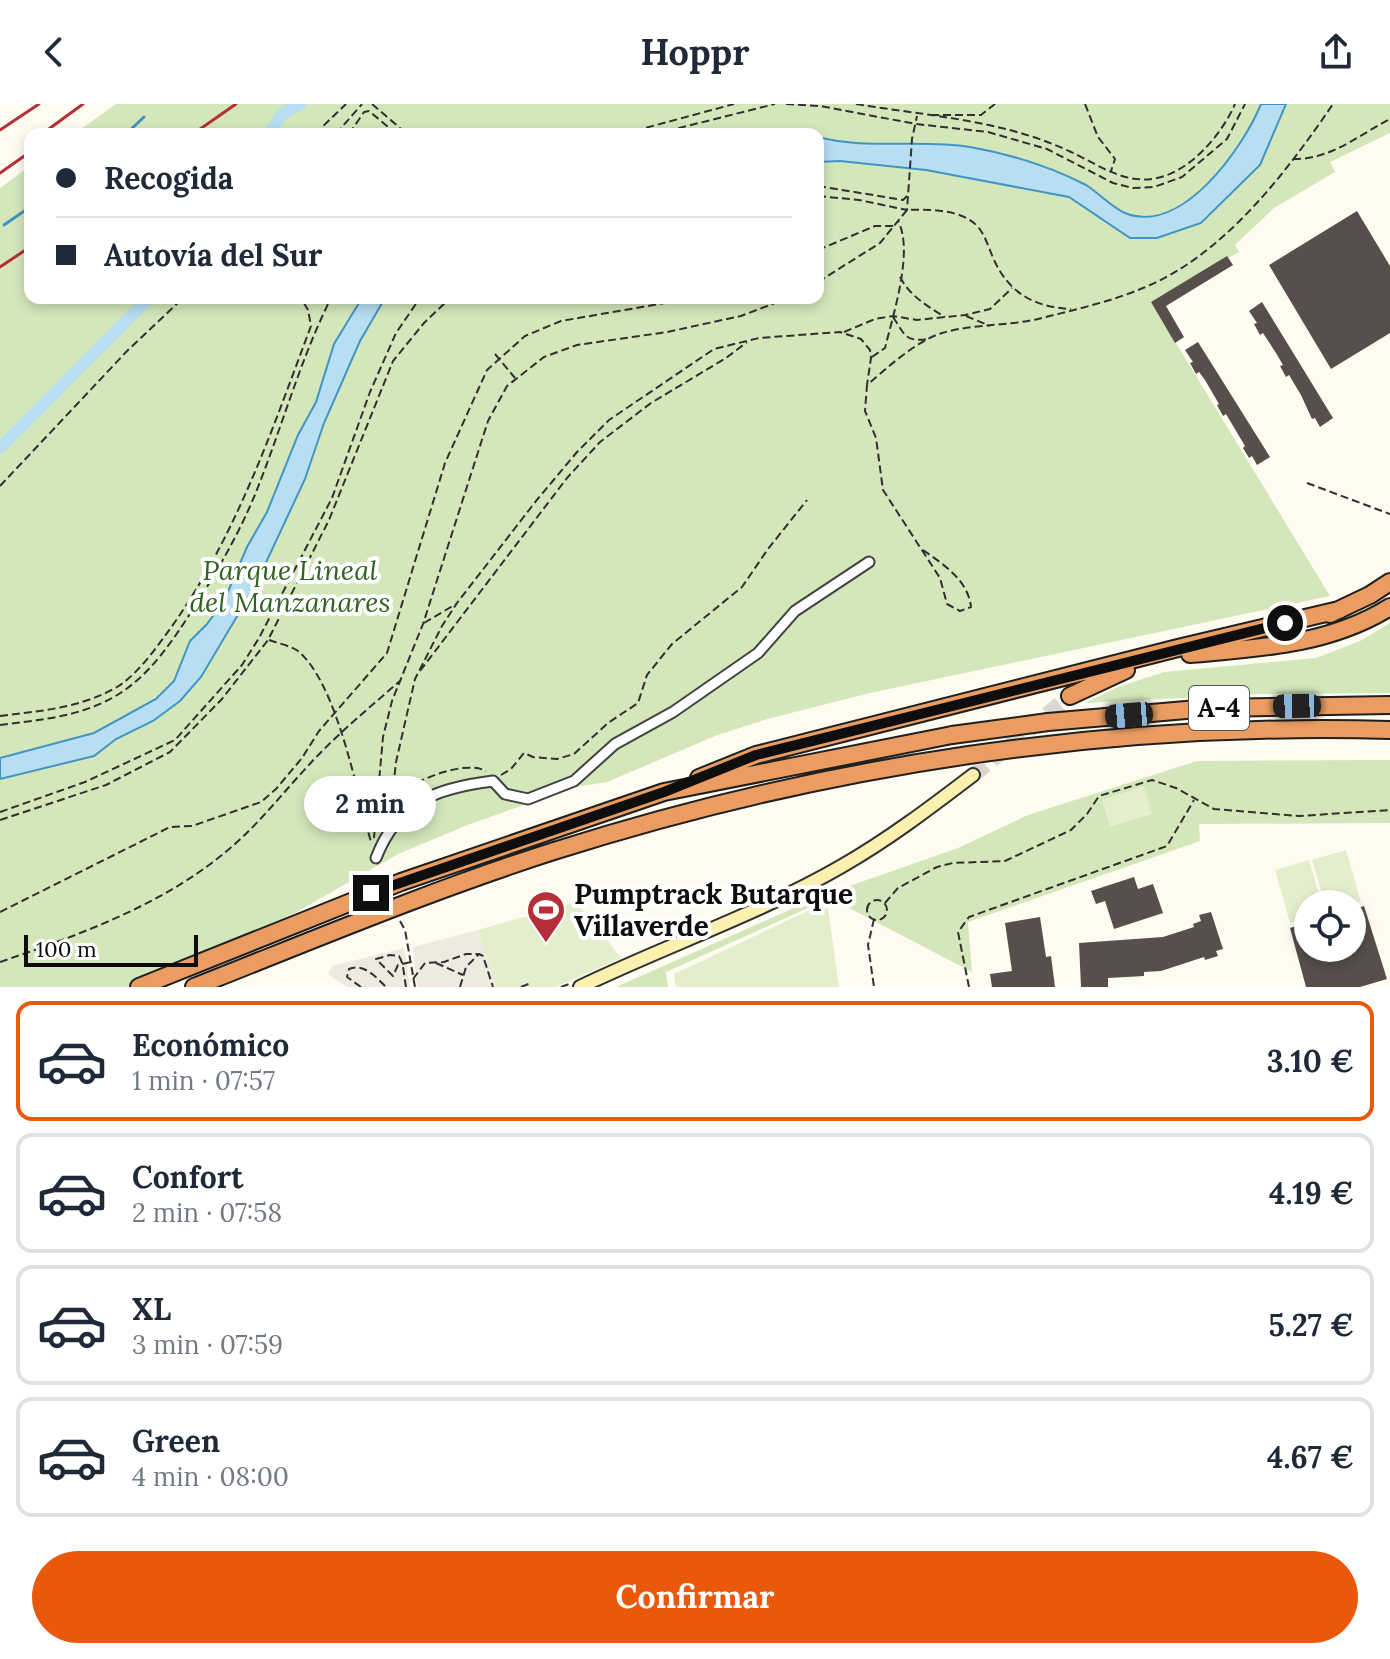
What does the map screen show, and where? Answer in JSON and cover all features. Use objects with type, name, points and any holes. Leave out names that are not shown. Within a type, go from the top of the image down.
[{"type":"highway","points":[[1070,696],[1109,676],[1134,668],[1301,626],[1339,610],[1390,582]]},
{"type":"highway","points":[[1190,654],[1315,640],[1352,628],[1390,607]]},
{"type":"highway","points":[[664,792],[756,755],[1339,610]]},
{"type":"highway","name":"A-4","points":[[139,987],[401,882],[664,792],[952,735],[1048,722],[1209,708],[1390,705]]},
{"type":"highway","name":"A-4","points":[[194,987],[393,908],[551,852],[724,803],[807,784],[919,762],[1045,744],[1258,728],[1390,730]]},
{"type":"street","points":[[376,858],[384,835],[412,804],[430,796],[459,785],[493,781],[505,794],[528,799],[574,781],[615,744],[673,712],[758,653],[795,611],[869,562]]},
{"type":"street","points":[[580,987],[778,899],[829,873],[883,841],[973,775]]},
{"type":"path","points":[[321,128],[346,104]]},
{"type":"path","points":[[341,128],[362,104]]},
{"type":"path","points":[[372,104],[400,128]]},
{"type":"path","points":[[645,128],[734,104]]},
{"type":"path","points":[[679,128],[775,104]]},
{"type":"path","points":[[786,104],[820,106],[916,124],[988,132],[1047,149],[1113,183],[1133,188],[1154,187],[1182,177],[1205,160],[1227,139],[1245,104]]},
{"type":"path","points":[[856,104],[968,120],[1025,135],[1133,179],[1158,178],[1182,167],[1211,142],[1235,104]]},
{"type":"path","points":[[903,104],[904,112]]},
{"type":"path","points":[[917,115],[981,115],[995,104]]},
{"type":"path","points":[[1085,104],[1098,137],[1115,159],[1111,172]]},
{"type":"path","points":[[867,385],[896,360],[941,333],[1077,309],[1144,288],[1183,266],[1230,231],[1293,159],[1333,104]]},
{"type":"path","points":[[352,128],[359,116],[369,111],[388,128]]},
{"type":"path","points":[[824,278],[880,243],[907,210],[912,139],[917,115]]},
{"type":"path","points":[[1293,159],[1304,160],[1333,151],[1390,119]]},
{"type":"path","points":[[824,187],[903,200],[908,195]]},
{"type":"path","points":[[824,197],[907,210],[940,211],[971,221],[979,228],[1007,284],[1046,305],[1077,309]]},
{"type":"path","points":[[871,358],[885,348],[893,316],[903,232],[898,221]]},
{"type":"path","points":[[824,247],[864,229],[895,226]]},
{"type":"path","points":[[900,277],[905,288],[917,300],[946,318]]},
{"type":"path","points":[[843,333],[875,319],[893,316],[917,320],[946,318],[990,309],[1012,288]]},
{"type":"path","points":[[0,486],[128,350],[177,304]]},
{"type":"path","points":[[0,716],[84,703],[120,685],[157,648],[222,546],[257,467],[311,326],[304,304]]},
{"type":"path","points":[[0,725],[88,710],[114,697],[142,677],[165,652],[207,588],[243,521],[316,326],[328,304]]},
{"type":"path","points":[[0,812],[85,782],[175,740],[242,665],[332,498],[370,392],[396,333],[416,304]]},
{"type":"path","points":[[0,820],[106,785],[170,752],[222,699],[268,640],[329,520],[393,361],[444,304]]},
{"type":"path","points":[[0,912],[170,827],[192,826],[261,802],[276,789],[334,714],[387,653],[445,463],[487,370],[525,336],[561,321],[659,304]]},
{"type":"path","points":[[268,640],[297,650],[323,683],[341,732],[373,847],[383,737],[392,701],[423,624],[488,421],[507,386],[544,357],[577,345],[667,332],[741,316],[772,304]]},
{"type":"path","points":[[965,315],[990,326]]},
{"type":"path","points":[[893,316],[900,332],[906,337],[915,341],[931,339]]},
{"type":"path","points":[[392,799],[396,762],[415,679],[457,603],[569,462],[609,420],[714,349],[811,332],[843,333],[861,339],[870,350],[865,411],[876,438],[883,490],[940,578],[947,604],[960,611],[971,607],[969,591],[946,566],[923,550]]},
{"type":"path","points":[[415,679],[567,478],[600,442],[651,403],[726,358],[748,341]]},
{"type":"path","points":[[495,354],[516,379]]},
{"type":"path","points":[[1307,483],[1390,514]]},
{"type":"path","points":[[511,769],[524,753],[557,759],[574,754],[608,723],[638,703],[647,675],[672,644],[742,587],[807,500]]},
{"type":"path","points":[[423,624],[457,603]]},
{"type":"path","points":[[0,962],[102,925],[175,888],[226,852],[264,816],[341,732],[403,678]]},
{"type":"path","points":[[885,903],[880,900],[869,904],[868,915],[881,920],[886,915],[885,903],[898,888],[937,867],[953,863],[1005,861],[1071,830],[1099,796],[1152,780],[1176,788],[1214,809],[1299,816],[1390,810]]},
{"type":"path","points":[[969,987],[958,932],[969,917],[1167,846],[1194,800]]},
{"type":"path","points":[[874,919],[868,945],[874,987]]},
{"type":"path","points":[[399,920],[405,930],[415,987]]},
{"type":"path","points":[[413,979],[425,963],[479,954],[483,956],[493,987]]},
{"type":"path","points":[[460,987],[470,961],[479,954]]},
{"type":"path","points":[[406,987],[402,964],[399,956],[376,959],[393,976],[398,965],[402,964],[411,962]]},
{"type":"path","points":[[434,963],[464,976]]},
{"type":"path","points":[[361,987],[347,977],[349,969],[354,966],[369,972],[386,987]]},
{"type":"path","points":[[521,987],[531,983]]},
{"type":"green space","name":"Parque Lineal del Manzanares","points":[[116,104],[1390,104],[1390,133],[1330,162],[1335,172],[1274,208],[1235,245],[1239,252],[1151,302],[1330,596],[870,693],[767,719],[715,736],[607,782],[575,787],[470,824],[398,854],[293,914],[127,987],[0,987],[0,188],[24,170],[24,304],[824,304],[824,128],[82,128]]},
{"type":"green space","points":[[1390,623],[1390,693],[1260,694],[1085,703],[1118,687],[1164,672],[1316,658],[1360,641]]},
{"type":"green space","points":[[1390,760],[1390,823],[1199,824],[1200,841],[968,922],[972,972],[830,898],[666,972],[668,987],[616,987],[821,896],[958,848],[1028,815],[1197,761]]},
{"type":"green space","points":[[1144,786],[1152,814],[1110,827],[1102,800]]},
{"type":"green space","points":[[1346,850],[1358,890],[1321,890],[1312,860]]},
{"type":"green space","points":[[1309,860],[1318,890],[1294,890],[1294,922],[1290,923],[1275,870]]},
{"type":"green space","name":"Pumptrack Butarque Villaverde","points":[[576,902],[621,958],[556,987],[496,987],[478,930]]},
{"type":"green space","points":[[827,902],[839,987],[676,987],[674,974]]},
{"type":"shaded area","points":[[478,930],[496,987],[417,987],[413,947]]},
{"type":"shaded area","points":[[404,948],[410,987],[347,987],[328,974],[332,966]]},
{"type":"water","points":[[1261,104],[1286,104],[1260,165],[1201,223],[1157,238],[1130,238],[1069,197],[926,170],[824,162],[824,138],[856,143],[970,147],[1015,157],[1058,172],[1086,185],[1125,213],[1146,217],[1168,212],[1208,184],[1252,122]]},
{"type":"water","points":[[358,304],[382,304],[360,341],[324,423],[305,479],[255,586],[201,677],[180,701],[153,721],[116,739],[94,756],[0,779],[0,758],[94,733],[156,699],[174,681],[190,641],[224,601],[247,547],[267,512],[298,435],[316,402],[334,344]]},
{"type":"building","points":[[1357,211],[1390,266],[1390,333],[1331,369],[1269,265]]},
{"type":"building","points":[[1227,256],[1233,265],[1166,306],[1184,337],[1175,343],[1151,302]]},
{"type":"building","points":[[1262,302],[1333,418],[1320,427],[1315,418],[1312,419],[1289,375],[1286,377],[1276,353],[1254,324],[1257,323],[1249,311]]},
{"type":"building","points":[[1198,342],[1270,457],[1257,465],[1252,456],[1249,458],[1226,414],[1223,416],[1205,380],[1199,372],[1196,374],[1190,363],[1193,362],[1185,350]]},
{"type":"building","points":[[1134,877],[1138,889],[1153,884],[1163,913],[1114,929],[1105,901],[1096,904],[1091,891]]},
{"type":"building","points":[[1211,912],[1223,949],[1216,951],[1218,956],[1205,960],[1204,957],[1161,971],[1144,972],[1144,976],[1108,978],[1108,987],[1081,987],[1079,943],[1163,937],[1194,927],[1193,924],[1201,921],[1199,915]]},
{"type":"building","points":[[1366,912],[1387,979],[1360,987],[1306,987],[1299,962],[1366,962]]},
{"type":"building","points":[[1040,917],[1046,957],[1051,956],[1055,987],[992,987],[990,974],[1012,971],[1005,923]]},
{"type":"waterway","points":[[273,128],[282,114],[300,104]]},
{"type":"waterway","points":[[132,128],[144,117]]},
{"type":"waterway","points":[[4,225],[24,211]]},
{"type":"waterway","points":[[0,448],[143,304]]},
{"type":"tunnel","points":[[973,775],[1070,696]]},
{"type":"railway","points":[[0,130],[39,104]]},
{"type":"railway","points":[[50,128],[83,104]]},
{"type":"railway","points":[[202,128],[236,104]]},
{"type":"railway","points":[[0,173],[24,156]]},
{"type":"railway","points":[[0,267],[24,251]]},
{"type":"place","name":"Pumptrack Butarque Villaverde","points":[[546,944]]},
{"type":"route","points":[[371,893],[664,792],[756,755],[1285,623]]}]
